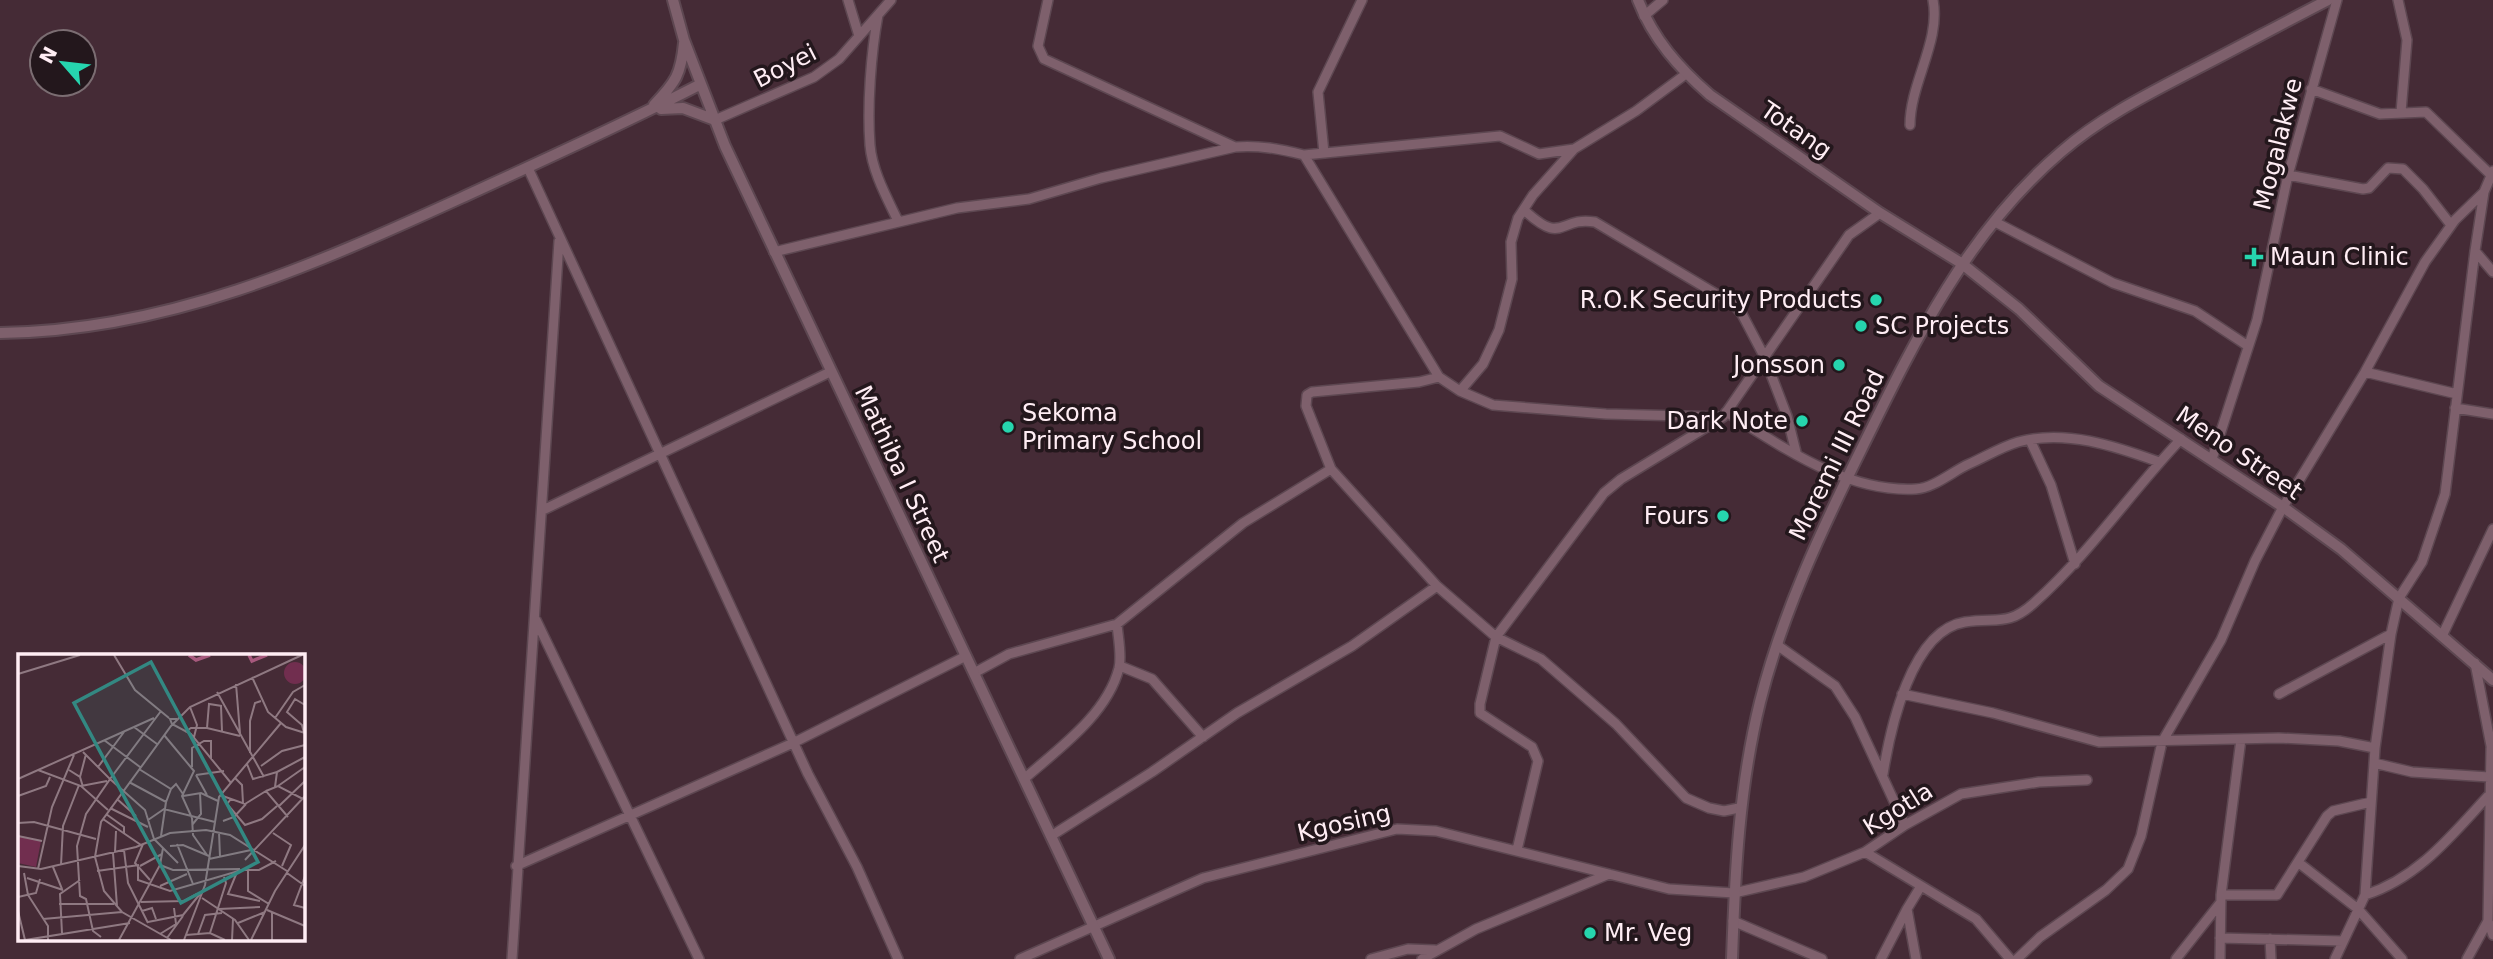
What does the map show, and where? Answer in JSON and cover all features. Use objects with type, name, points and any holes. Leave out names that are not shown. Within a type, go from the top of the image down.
[{"type":"street","name":"Mathiba I Street","points":[[673,0],[684,40],[715,120],[774,252],[1109,959]]},
{"type":"street","points":[[848,0],[859,36]]},
{"type":"street","name":"Boyei","points":[[715,120],[814,77],[839,59],[891,0]]},
{"type":"street","points":[[1048,0],[1038,46],[1038,53],[1044,59],[1235,147]]},
{"type":"street","points":[[1324,153],[1318,92],[1362,0]]},
{"type":"street","name":"Totang","points":[[1638,0],[1644,16],[1662,45],[1686,74],[1710,95],[1880,213],[1961,263]]},
{"type":"street","points":[[1644,16],[1663,0]]},
{"type":"street","points":[[1910,125],[1910,105],[1933,29],[1933,0]]},
{"type":"street","name":"Moremi III Road","points":[[1732,959],[1739,808],[1760,701],[1777,645],[1819,538],[1846,480],[1917,338],[1961,263],[2058,154],[2089,130],[2155,90],[2328,0]]},
{"type":"street","name":"Mogalakwe","points":[[2212,459],[2257,320],[2288,176],[2337,0]]},
{"type":"street","points":[[2398,0],[2407,40],[2401,112]]},
{"type":"street","points":[[878,14],[873,45],[870,146],[882,186],[898,221]]},
{"type":"street","points":[[648,112],[676,82],[681,68],[684,40]]},
{"type":"street","points":[[1460,391],[1483,364],[1499,330],[1511,279],[1511,242],[1524,209],[1574,149],[1636,111],[1686,74]]},
{"type":"street","points":[[0,332],[68,328],[142,316],[251,288],[314,264],[528,168],[701,84]]},
{"type":"street","points":[[2311,89],[2369,112],[2426,112],[2492,173],[2484,192],[2475,251],[2445,494],[2422,562],[2399,598],[2391,634],[2375,748],[2365,895],[2335,959]]},
{"type":"street","points":[[648,112],[671,107],[715,120]]},
{"type":"street","points":[[774,252],[957,208],[1007,204],[1235,147],[1254,145],[1304,155],[1500,136],[1539,154],[1574,149]]},
{"type":"street","points":[[1304,155],[1439,377],[1460,391],[1493,405],[1606,414],[1724,415],[1846,480],[1893,487],[1924,488],[1974,461],[2030,440],[2082,440],[2121,448],[2159,462]]},
{"type":"street","points":[[528,168],[793,743],[898,959]]},
{"type":"street","points":[[2288,176],[2362,189],[2369,188],[2388,168],[2403,169],[2423,188],[2451,225]]},
{"type":"street","points":[[2017,959],[2040,937],[2106,890],[2128,869],[2141,836],[2162,742],[2221,640],[2255,561],[2283,507],[2365,372],[2425,262],[2451,225],[2484,192]]},
{"type":"street","points":[[1524,209],[1550,229],[1558,230],[1587,220],[1595,222],[1733,304],[1750,326],[1764,356],[1787,416],[1796,452]]},
{"type":"street","points":[[1517,850],[1538,761],[1532,747],[1480,713],[1479,704],[1496,637],[1604,493],[1621,479],[1724,415],[1849,235],[1880,213]]},
{"type":"street","points":[[1995,222],[2113,283],[2195,311],[2248,346]]},
{"type":"street","points":[[512,959],[559,240]]},
{"type":"street","points":[[2475,251],[2493,272]]},
{"type":"street","name":"Meno Street","points":[[1961,263],[2019,309],[2099,386],[2212,459],[2341,549],[2493,680]]},
{"type":"street","points":[[543,510],[830,372]]},
{"type":"street","points":[[2365,372],[2457,394]]},
{"type":"street","points":[[1439,377],[1419,383],[1312,392],[1307,395],[1306,406],[1331,469],[1437,586],[1496,637],[1541,659],[1616,724],[1686,797],[1709,808],[1724,811],[1739,808]]},
{"type":"street","points":[[2455,408],[2493,414]]},
{"type":"street","points":[[1883,774],[1889,734],[1902,694],[1925,653],[1945,632],[1965,622],[2008,621],[2022,614],[2076,565],[2180,439]]},
{"type":"street","points":[[2030,440],[2050,485],[2076,565]]},
{"type":"street","points":[[974,673],[1009,654],[1117,624],[1243,523],[1331,469]]},
{"type":"street","points":[[2442,634],[2493,529]]},
{"type":"street","points":[[1051,836],[1237,713],[1352,646],[1437,586]]},
{"type":"street","points":[[534,617],[699,959]]},
{"type":"street","points":[[1024,779],[1087,722],[1112,685],[1120,666],[1117,624]]},
{"type":"street","points":[[2278,694],[2391,634]]},
{"type":"street","points":[[1777,645],[1835,686],[1883,774],[1905,825]]},
{"type":"street","points":[[516,866],[793,743],[903,684],[966,656]]},
{"type":"street","points":[[2475,663],[2492,750],[2488,796],[2487,921],[2493,935]]},
{"type":"street","points":[[1120,666],[1152,679],[1203,737]]},
{"type":"street","points":[[1902,694],[1993,713],[2086,740],[2339,741],[2375,748]]},
{"type":"street","points":[[2220,959],[2221,898],[2241,739]]},
{"type":"street","points":[[2374,763],[2412,772],[2489,777]]},
{"type":"street","name":"Kgotla","points":[[1734,893],[1804,877],[1865,852],[1905,825],[1961,794],[2039,782],[2087,780]]},
{"type":"street","points":[[2365,895],[2393,886],[2409,875],[2488,796]]},
{"type":"street","points":[[2221,898],[2277,895],[2330,813],[2371,803]]},
{"type":"street","name":"Kgosing","points":[[1020,959],[1093,924],[1203,878],[1397,829],[1436,831],[1670,889],[1734,893]]},
{"type":"street","points":[[1865,852],[1976,919],[2010,959]]},
{"type":"street","points":[[2299,863],[2358,909],[2402,959]]},
{"type":"street","points":[[1422,959],[1476,929],[1609,874]]},
{"type":"street","points":[[1881,959],[1922,886]]},
{"type":"street","points":[[2176,959],[2221,898]]},
{"type":"street","points":[[1908,909],[1916,959]]},
{"type":"street","points":[[1733,921],[1822,959]]},
{"type":"street","points":[[2467,959],[2487,921]]},
{"type":"street","points":[[2220,938],[2343,941]]},
{"type":"street","points":[[2270,939],[2271,959]]},
{"type":"street","points":[[1371,959],[1408,949],[1435,950]]},
{"type":"place","name":"Maun Clinic","points":[[2254,257]]},
{"type":"place","name":"R.O.K Security Products","points":[[1876,300]]},
{"type":"place","name":"SC Projects","points":[[1861,326]]},
{"type":"place","name":"Jonsson","points":[[1839,365]]},
{"type":"place","name":"Dark Note","points":[[1802,421]]},
{"type":"place","name":"Sekoma Primary School","points":[[1008,427]]},
{"type":"place","name":"Fours","points":[[1723,516]]},
{"type":"place","name":"Mr. Veg","points":[[1590,933]]}]
